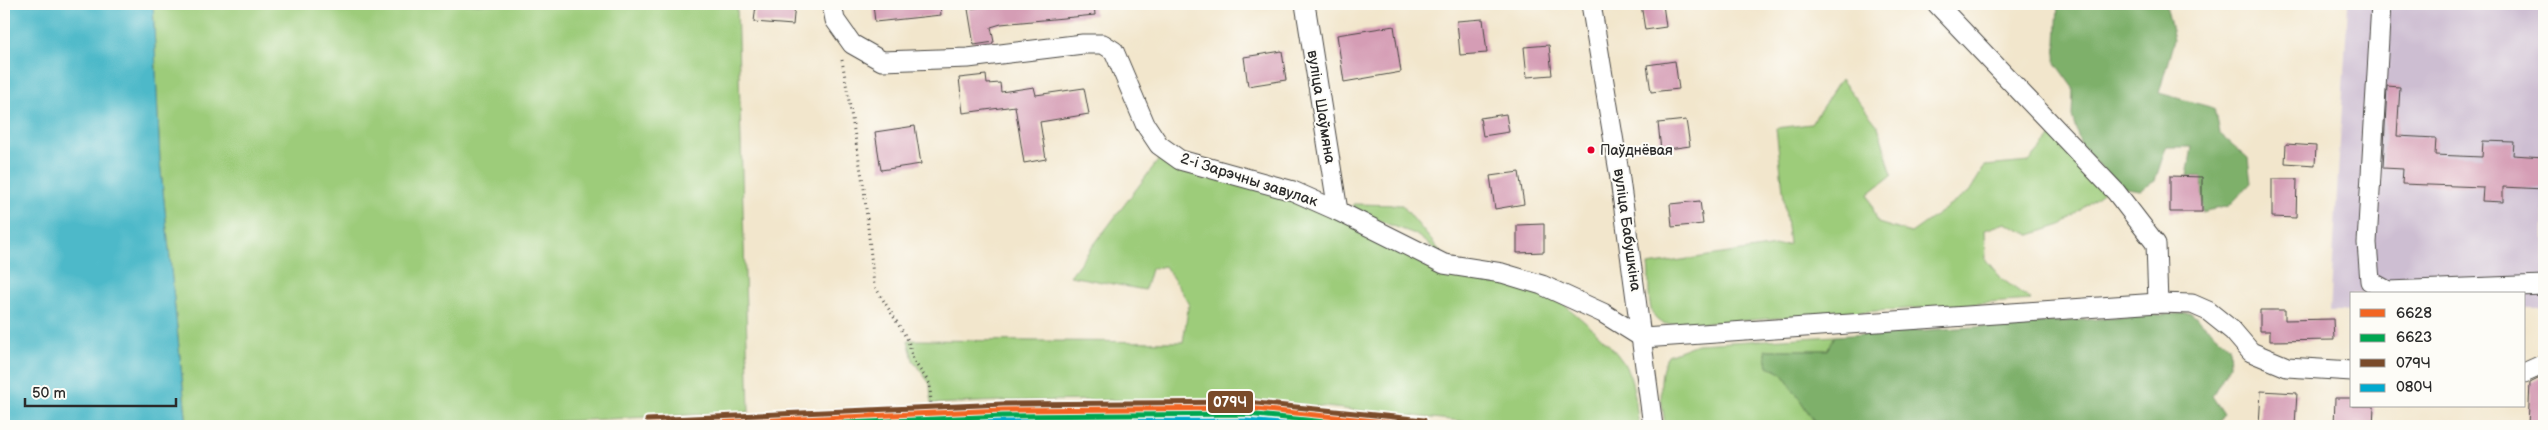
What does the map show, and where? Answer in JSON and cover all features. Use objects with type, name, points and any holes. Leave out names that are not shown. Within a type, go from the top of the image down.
[{"type":"street","name":"2-і Зарэчны завулак","points":[[832,4],[835,20],[852,44],[882,61],[968,58],[1083,44],[1103,44],[1114,51],[1145,124],[1159,145],[1180,160],[1293,191],[1338,211],[1444,264],[1502,273],[1542,285],[1602,313],[1642,338]]},
{"type":"street","name":"вуліца Шаўмяна","points":[[1305,4],[1338,211]]},
{"type":"street","name":"вуліца Бабушкіна","points":[[1591,4],[1619,172],[1653,426]]},
{"type":"street","points":[[1937,4],[2116,192],[2156,244],[2158,302]]},
{"type":"street","points":[[2381,4],[2366,243],[2370,281],[2388,291],[2544,285]]},
{"type":"street","points":[[1642,338],[2158,302],[2192,304],[2208,311],[2233,331],[2251,352],[2287,366],[2350,371]]},
{"type":"street","points":[[2526,372],[2544,364]]},
{"type":"path","points":[[841,58],[864,189],[874,285],[908,340],[913,360],[930,384],[928,412],[922,420],[909,426]]},
{"type":"shaded area","points":[[2348,4],[2544,4],[2544,307],[2526,307],[2526,292],[2350,292],[2350,311],[2330,311]]},
{"type":"green space","points":[[153,4],[737,4],[749,412],[466,426],[187,426],[160,161]]},
{"type":"green space","points":[[2058,4],[2166,4],[2174,40],[2159,93],[2214,108],[2219,133],[2248,158],[2251,183],[2229,206],[2202,212],[2202,177],[2187,176],[2192,147],[2166,147],[2155,181],[2140,190],[2120,187],[2081,146],[2072,116],[2073,88],[2055,63]]},
{"type":"green space","points":[[1841,79],[1878,126],[1892,175],[1868,194],[1878,223],[1911,233],[1969,192],[1985,166],[2029,162],[2053,135],[2106,190],[2061,225],[2030,235],[2005,223],[1985,230],[1986,260],[2002,279],[2031,300],[1680,325],[1660,322],[1655,318],[1650,304],[1648,265],[1789,244],[1776,128],[1811,124]]},
{"type":"green space","points":[[1160,158],[1177,169],[1291,197],[1564,304],[1603,339],[1623,362],[1633,385],[1639,426],[1484,426],[1461,421],[1247,399],[1003,401],[931,404],[930,384],[913,360],[908,340],[1183,342],[1189,303],[1165,266],[1151,269],[1145,290],[1070,276]]},
{"type":"green space","points":[[1353,204],[1402,205],[1446,258],[1415,234],[1355,212]]},
{"type":"green space","points":[[2191,313],[2229,346],[2230,365],[2212,396],[2224,414],[2218,426],[1826,426],[1814,421],[1783,374],[1768,366],[1765,350],[1827,350],[1835,336]]},
{"type":"green space","points":[[1835,336],[1827,350],[1766,350],[1768,366],[1783,374],[1814,421],[1826,426],[1665,426],[1661,399],[1661,381],[1664,364],[1668,355],[1697,344]]},
{"type":"green space","points":[[1212,417],[1211,426],[869,426],[1003,420]]},
{"type":"water","points":[[4,4],[153,4],[160,161],[187,426],[4,426]]},
{"type":"building","points":[[756,4],[795,4],[793,25],[754,22]]},
{"type":"building","points":[[873,4],[940,4],[941,15],[875,22]]},
{"type":"building","points":[[1003,4],[1094,4],[1095,15],[1001,24],[991,27],[994,42],[974,45],[968,9]]},
{"type":"building","points":[[1641,4],[1663,4],[1666,27],[1645,30]]},
{"type":"building","points":[[1483,19],[1487,53],[1460,55],[1457,21]]},
{"type":"building","points":[[1394,26],[1401,72],[1344,82],[1337,35]]},
{"type":"building","points":[[1549,45],[1552,75],[1527,77],[1524,47]]},
{"type":"building","points":[[1282,51],[1286,80],[1248,86],[1244,57]]},
{"type":"building","points":[[1675,61],[1679,89],[1651,92],[1647,65]]},
{"type":"building","points":[[986,75],[987,84],[1000,83],[1001,92],[1034,87],[1036,95],[1084,88],[1089,114],[1040,122],[1046,159],[1024,163],[1015,106],[963,113],[959,78]]},
{"type":"building","points":[[2387,86],[2400,87],[2397,136],[2436,138],[2435,155],[2482,157],[2483,141],[2514,142],[2513,155],[2544,157],[2544,189],[2503,187],[2503,202],[2482,201],[2483,187],[2402,184],[2403,169],[2383,168]]},
{"type":"building","points":[[1506,114],[1509,132],[1483,136],[1480,118]]},
{"type":"building","points":[[1686,120],[1690,146],[1661,150],[1658,123]]},
{"type":"building","points":[[915,126],[921,164],[881,170],[875,132]]},
{"type":"building","points":[[2286,144],[2316,146],[2315,165],[2285,163]]},
{"type":"building","points":[[1519,172],[1524,204],[1495,209],[1490,176]]},
{"type":"building","points":[[2170,176],[2202,177],[2202,212],[2170,212]]},
{"type":"building","points":[[2272,179],[2297,179],[2296,218],[2272,217]]},
{"type":"building","points":[[1700,201],[1703,224],[1672,227],[1670,204]]},
{"type":"building","points":[[1544,224],[1544,252],[1517,253],[1517,225]]},
{"type":"building","points":[[2260,310],[2285,310],[2285,320],[2333,319],[2334,340],[2270,341],[2270,331],[2260,331]]},
{"type":"building","points":[[2544,376],[2544,426],[2528,426],[2530,383]]},
{"type":"building","points":[[2261,391],[2297,393],[2295,426],[2259,426]]},
{"type":"building","points":[[2335,398],[2350,398],[2350,408],[2374,408],[2373,426],[2334,426]]},
{"type":"transit line","name":"079Ч","points":[[647,420],[1003,404],[1247,402],[1424,420]]},
{"type":"transit line","name":"6628","points":[[647,426],[1003,410],[1247,408],[1423,426]]},
{"type":"transit line","name":"6623","points":[[781,426],[1003,416],[1247,414],[1364,426]]},
{"type":"transit line","name":"080Ч","points":[[920,426],[1003,422],[1246,421],[1303,426]]},
{"type":"place","name":"Паўднёвая","points":[[1591,150]]}]
